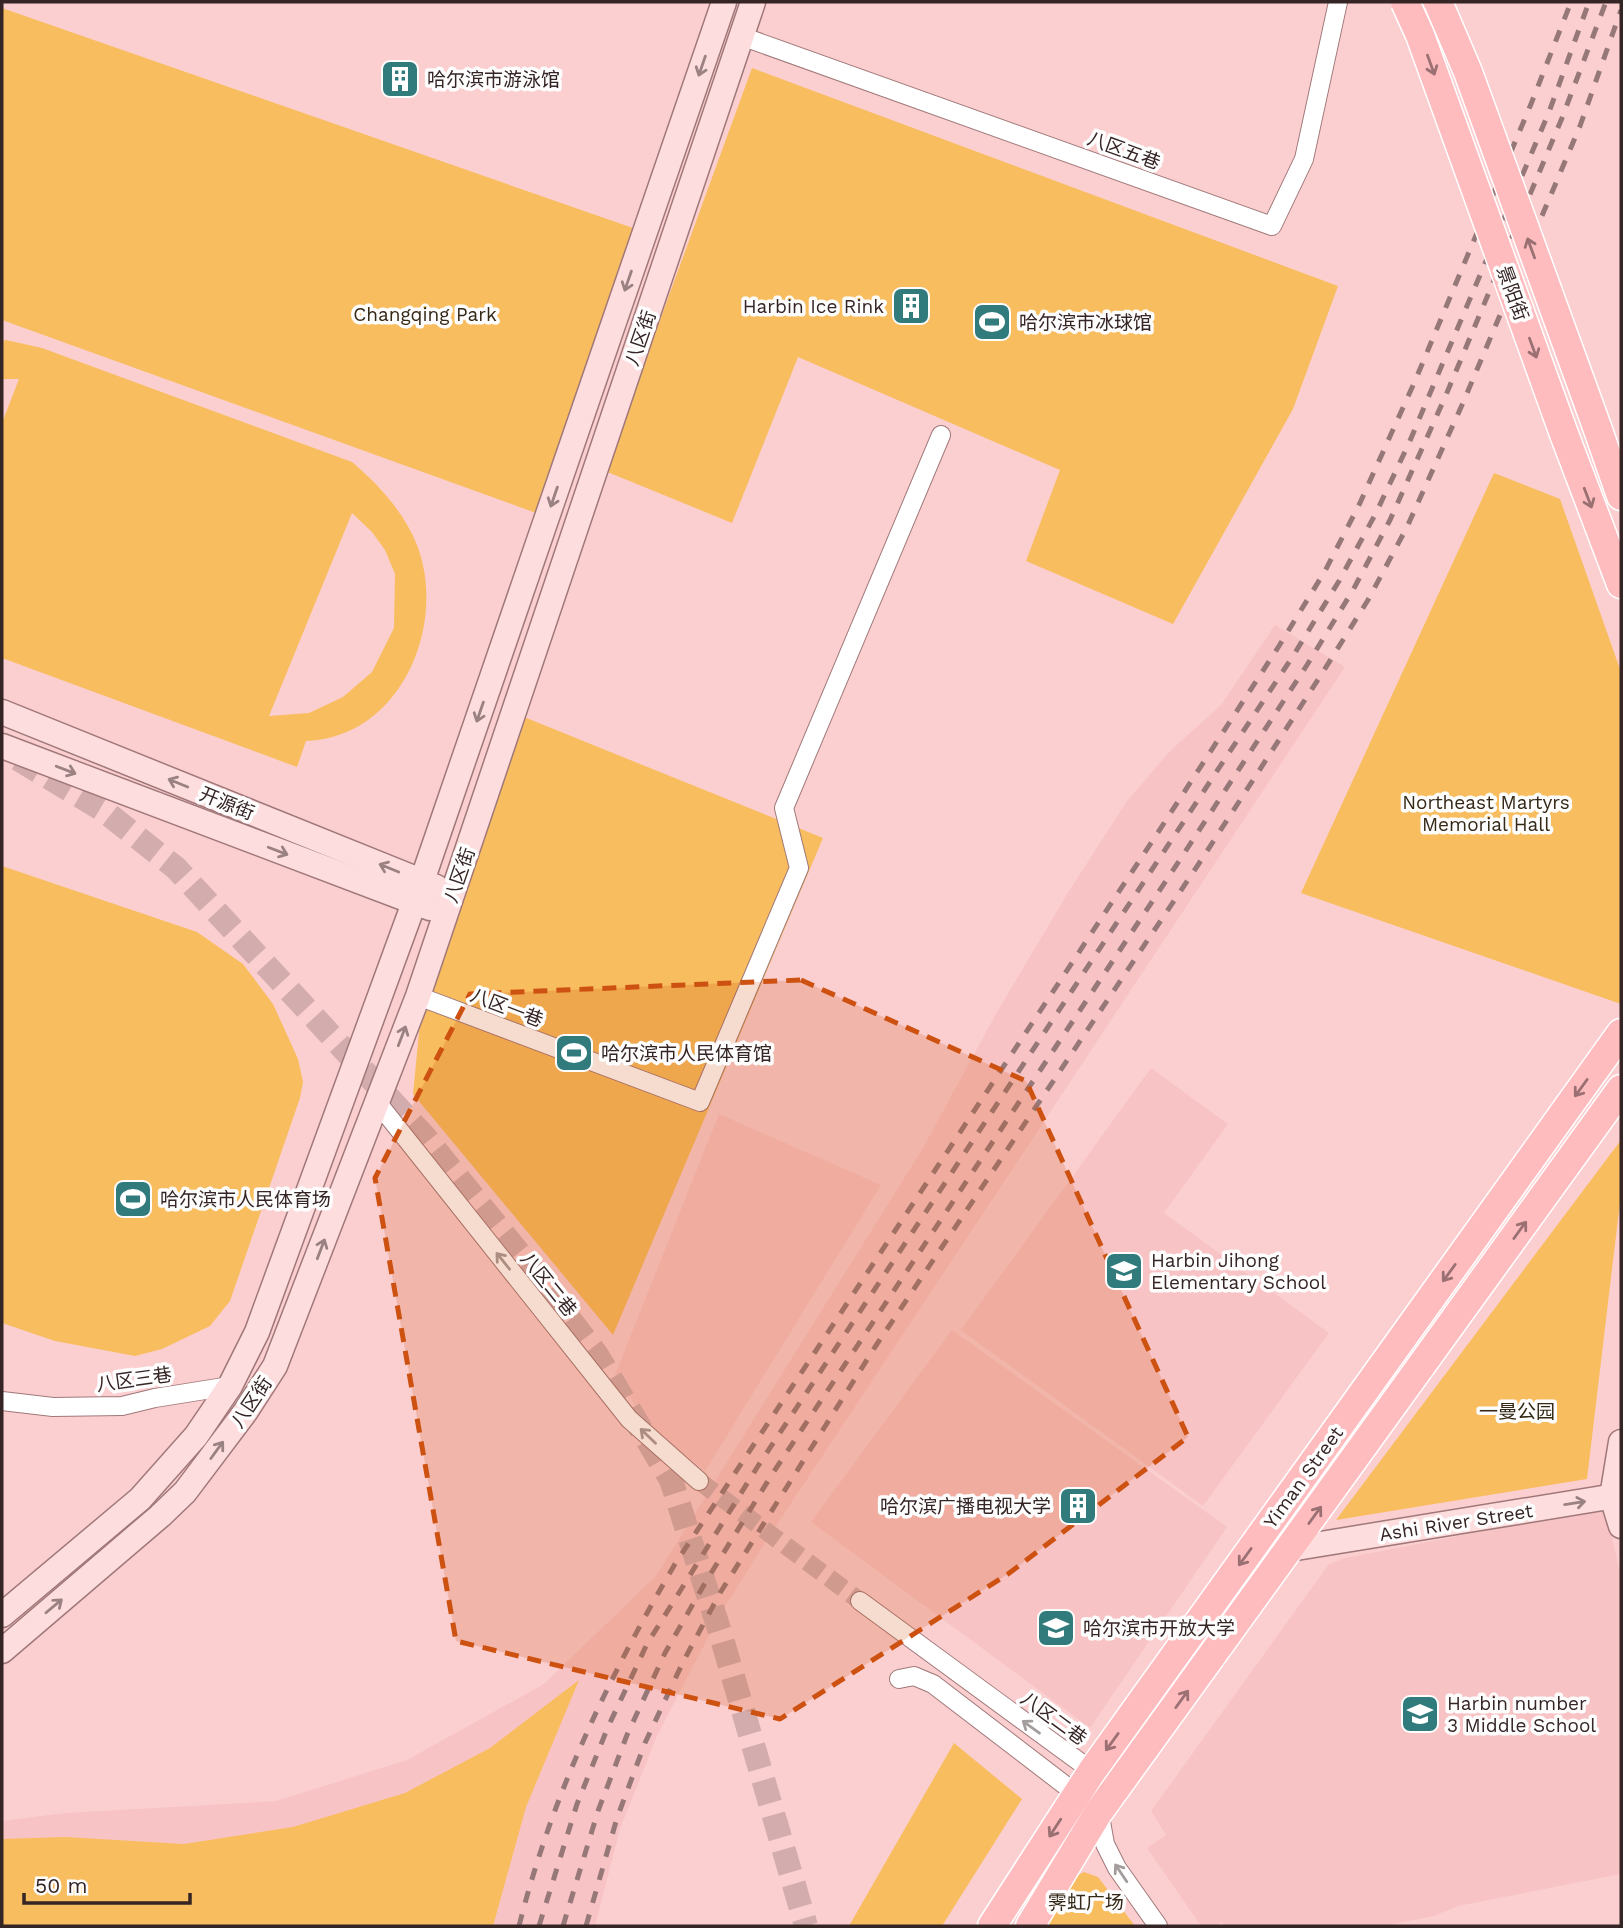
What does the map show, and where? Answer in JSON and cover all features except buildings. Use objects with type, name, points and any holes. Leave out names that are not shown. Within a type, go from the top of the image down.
[{"type":"main road","name":"八区街","points":[[2,1615],[140,1499],[196,1436],[230,1386],[257,1332],[418,892],[724,2]]},
{"type":"main road","name":"八区街","points":[[2,1651],[185,1492],[246,1411],[275,1366],[418,996],[752,2]]},
{"type":"main road","name":"景阳街","points":[[1405,2],[1420,35],[1621,584]]},
{"type":"main road","name":"景阳街","points":[[1438,2],[1468,72],[1621,496]]},
{"type":"main road","name":"开源街","points":[[2,712],[418,892]]},
{"type":"main road","name":"开源街","points":[[2,746],[449,904]]},
{"type":"main road","name":"Yiman Street","points":[[992,1926],[1084,1782],[1621,1033]]},
{"type":"main road","name":"Yiman Street","points":[[1030,1926],[1098,1813],[1621,1089]]},
{"type":"main road","points":[[1621,1442],[1616,1496],[1621,1526]]},
{"type":"main road","name":"Ashi River Street","points":[[1290,1549],[1616,1496]]},
{"type":"street","name":"八区五巷","points":[[741,36],[1272,226],[1304,159],[1338,2]]},
{"type":"street","name":"八区一巷","points":[[418,996],[700,1102],[799,868],[784,808],[941,435]]},
{"type":"street","name":"八区二巷","points":[[377,1102],[629,1419],[699,1481]]},
{"type":"street","name":"八区三巷","points":[[2,1401],[53,1407],[122,1406],[230,1386]]},
{"type":"street","name":"八区二巷","points":[[860,1601],[1084,1782],[1098,1813]]},
{"type":"street","name":"八区二巷","points":[[899,1679],[914,1676],[933,1684],[1084,1782],[1098,1813]]},
{"type":"street","points":[[1098,1813],[1105,1844],[1117,1868],[1158,1926]]},
{"type":"highlighted area","points":[[801,980],[1026,1081],[1188,1437],[1008,1574],[780,1719],[456,1641],[375,1178],[470,994]]},
{"type":"shaded area","points":[[1275,625],[1345,667],[719,1616],[657,1736],[620,1829],[595,1926],[2,1926],[2,1821],[65,1813],[276,1801],[407,1760],[544,1684],[656,1576],[923,1148],[997,1012],[1069,891],[1127,801],[1170,751],[1221,705]]},
{"type":"shaded area","name":"Harbin Jihong Elementary School","points":[[1151,1068],[1228,1124],[1164,1213],[1329,1333],[1203,1506],[961,1330]]},
{"type":"shaded area","points":[[719,1114],[881,1185],[705,1471],[649,1426],[615,1375]]},
{"type":"shaded area","name":"哈尔滨市开放大学","points":[[952,1330],[1227,1527],[1090,1728],[811,1522]]},
{"type":"shaded area","name":"Harbin number 3 Middle School","points":[[1605,1508],[1621,1577],[1621,1874],[1458,1906],[1434,1916],[1384,1926],[1224,1926],[1222,1922],[1215,1926],[1201,1926],[1147,1848],[1166,1835],[1151,1811],[1329,1564],[1345,1558]]},
{"type":"green space","name":"Changqing Park","points":[[2,8],[633,228],[539,514],[2,320]]},
{"type":"green space","name":"哈尔滨市冰球馆","points":[[752,68],[1338,286],[1293,409],[1173,624],[1026,561],[1060,470],[798,357],[732,523],[605,471]]},
{"type":"green space","points":[[2,341],[42,348],[352,462],[362,471],[381,489],[405,521],[417,545],[425,577],[426,609],[420,642],[408,672],[391,699],[367,720],[339,735],[306,741],[297,767],[2,658],[2,423],[19,379],[2,379]],"holes":[[[352,513],[372,532],[385,550],[395,574],[394,628],[372,672],[343,697],[309,713],[269,716]]]},
{"type":"green space","name":"Northeast Martyrs Memorial Hall","points":[[1494,473],[1560,499],[1621,672],[1621,1004],[1301,893]]},
{"type":"green space","name":"哈尔滨市人民体育馆","points":[[524,717],[823,838],[613,1335],[413,1094],[421,1012]]},
{"type":"green space","name":"哈尔滨市人民体育场","points":[[2,866],[197,932],[243,964],[273,1004],[298,1059],[303,1082],[300,1098],[230,1301],[210,1326],[162,1349],[135,1356],[55,1341],[2,1323]]},
{"type":"green space","name":"一曼公园","points":[[1621,1140],[1621,1194],[1587,1479],[1336,1520]]},
{"type":"green space","points":[[579,1680],[526,1807],[493,1926],[2,1926],[2,1839],[65,1837],[184,1844],[293,1827],[405,1793],[490,1748]]},
{"type":"green space","points":[[954,1743],[1022,1799],[942,1926],[849,1926]]},
{"type":"green space","name":"霁虹广场","points":[[1084,1872],[1098,1877],[1135,1926],[1043,1926],[1075,1877]]},
{"type":"tunnel","points":[[18,759],[103,810],[176,868],[425,1137],[597,1355],[671,1480],[720,1632],[806,1926]]},
{"type":"tunnel","points":[[699,1481],[860,1601]]},
{"type":"railway","points":[[519,1926],[548,1830],[584,1739],[604,1695],[675,1564],[1155,837],[1325,571],[1359,505],[1415,381],[1571,2]]},
{"type":"railway","points":[[539,1926],[577,1804],[608,1727],[647,1644],[758,1466],[1293,656],[1339,581],[1376,513],[1409,443],[1549,112],[1589,2]]},
{"type":"railway","points":[[563,1926],[598,1811],[627,1735],[665,1653],[705,1583],[771,1476],[1183,855],[1353,590],[1390,520],[1446,395],[1562,118],[1606,2]]},
{"type":"railway","points":[[586,1926],[617,1818],[645,1743],[683,1662],[720,1593],[875,1347],[1198,865],[1368,600],[1407,527],[1462,405],[1580,126],[1621,10]]},
{"type":"place","name":"哈尔滨市游泳馆","points":[[400,79]]},
{"type":"place","name":"Harbin Ice Rink","points":[[911,306]]},
{"type":"place","name":"哈尔滨市冰球馆","points":[[992,322]]},
{"type":"place","name":"哈尔滨市人民体育馆","points":[[574,1053]]},
{"type":"place","name":"哈尔滨市人民体育场","points":[[133,1199]]},
{"type":"place","name":"Harbin Jihong Elementary School","points":[[1124,1271]]},
{"type":"place","name":"哈尔滨广播电视大学","points":[[1078,1506]]},
{"type":"place","name":"哈尔滨市开放大学","points":[[1056,1628]]},
{"type":"place","name":"Harbin number 3 Middle School","points":[[1420,1714]]}]
